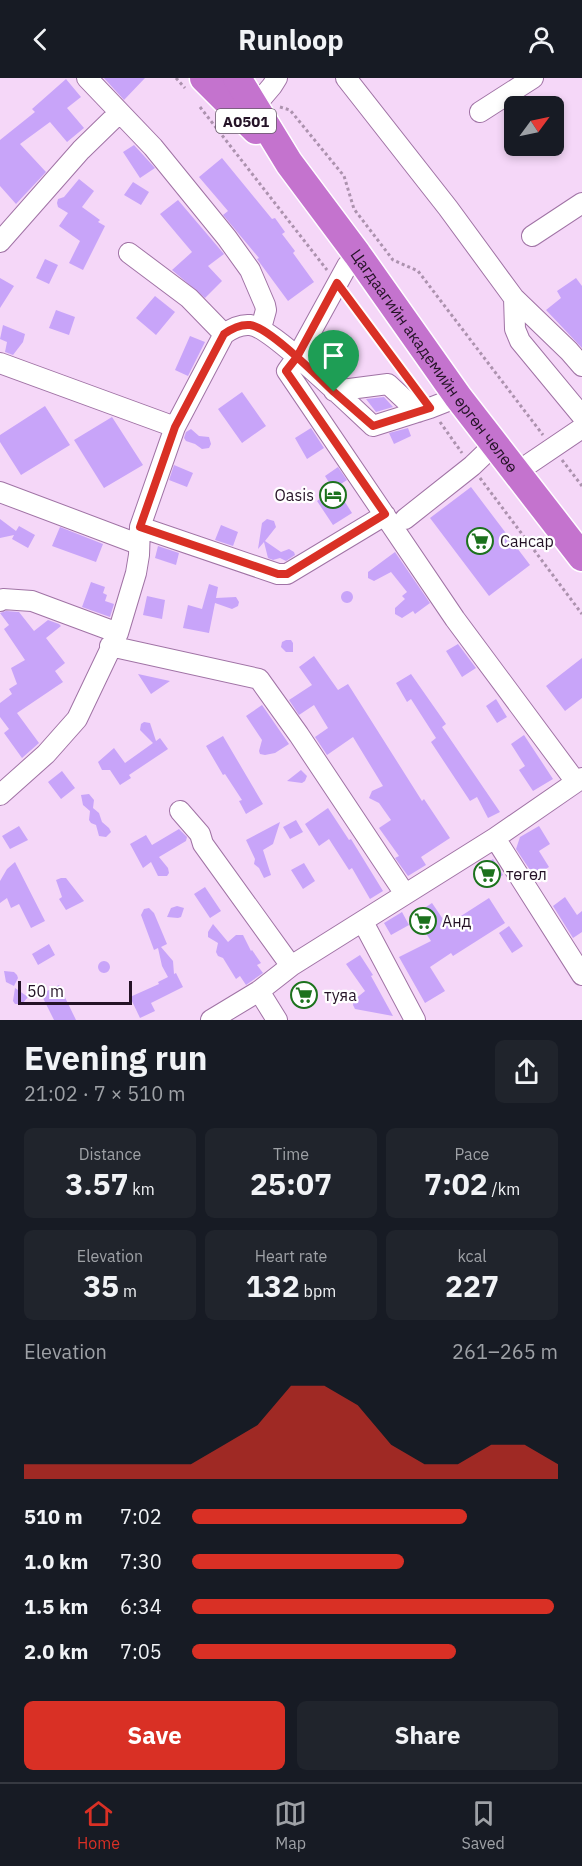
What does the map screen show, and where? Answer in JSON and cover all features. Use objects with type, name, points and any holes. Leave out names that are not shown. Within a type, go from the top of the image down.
[{"type":"highway","name":"Цагдаагийн академийн өргөн чөлөө","points":[[237,78],[270,89],[289,163]]},
{"type":"highway","name":"Цагдаагийн академийн өргөн чөлөө","points":[[197,92],[289,163],[357,254],[458,397],[582,557]]},
{"type":"street","points":[[87,78],[153,147],[250,270],[266,310],[261,328]]},
{"type":"street","points":[[346,78],[448,208],[514,298],[582,366]]},
{"type":"street","points":[[480,112],[533,78]]},
{"type":"street","points":[[3,231],[119,113]]},
{"type":"street","points":[[532,236],[582,203]]},
{"type":"street","points":[[129,253],[189,298],[224,334]]},
{"type":"street","points":[[211,1020],[259,991],[291,966],[495,838],[579,780],[455,619],[286,371],[297,357],[337,283],[357,254]]},
{"type":"street","points":[[514,298],[515,329],[520,341],[582,416]]},
{"type":"street","points":[[0,795],[46,754],[77,719],[114,640],[136,573],[139,535],[175,427],[224,334],[243,325],[261,328],[297,357],[373,426],[458,397]]},
{"type":"street","points":[[0,363],[175,427]]},
{"type":"street","points":[[334,392],[388,384],[424,410]]},
{"type":"street","points":[[517,472],[582,428]]},
{"type":"street","points":[[405,519],[495,444]]},
{"type":"street","points":[[0,492],[139,535],[278,574],[287,574],[385,514]]},
{"type":"street","points":[[0,601],[3,599],[32,601],[114,640],[259,679],[405,894]]},
{"type":"street","points":[[180,811],[200,834],[203,844],[291,966]]},
{"type":"street","points":[[495,838],[582,975]]},
{"type":"street","points":[[363,922],[415,1020]]},
{"type":"street","points":[[259,991],[277,1020]]},
{"type":"path","points":[[176,78],[197,92],[337,283],[424,410],[471,466],[582,614]]},
{"type":"path","points":[[270,89],[271,104],[290,110],[344,176],[354,209],[393,260],[418,271],[582,486]]},
{"type":"building","points":[[104,78],[145,78],[124,100]]},
{"type":"building","points":[[66,79],[81,97],[67,108],[84,128],[67,142],[50,122],[20,144],[46,172],[16,204],[0,186],[0,140],[35,112],[32,109]]},
{"type":"building","points":[[134,145],[155,168],[140,178],[123,152]]},
{"type":"building","points":[[222,158],[272,219],[275,218],[285,232],[282,234],[295,251],[293,253],[314,282],[288,301],[257,259],[259,258],[223,215],[228,211],[199,177]]},
{"type":"building","points":[[79,179],[94,191],[82,207],[105,226],[83,270],[69,263],[80,241],[59,226],[68,213],[58,207],[57,203],[58,199],[64,197]]},
{"type":"building","points":[[133,182],[149,192],[141,205],[124,195]]},
{"type":"building","points":[[178,200],[224,254],[208,266],[222,281],[205,298],[172,270],[192,252],[160,214]]},
{"type":"building","points":[[45,259],[58,265],[49,284],[36,278]]},
{"type":"building","points":[[0,278],[14,286],[0,308]]},
{"type":"building","points":[[576,278],[582,286],[582,348],[546,310],[561,298],[557,291]]},
{"type":"building","points":[[155,296],[175,312],[156,335],[136,318]]},
{"type":"building","points":[[56,310],[75,317],[69,335],[49,328]]},
{"type":"building","points":[[3,325],[25,334],[23,342],[13,355],[5,352],[7,342],[0,339]]},
{"type":"building","points":[[190,336],[205,342],[188,376],[175,370]]},
{"type":"building","points":[[242,392],[266,426],[242,443],[218,409]]},
{"type":"building","points":[[384,397],[393,407],[376,412],[366,399]]},
{"type":"building","points":[[45,406],[70,445],[21,475],[0,442],[0,435]]},
{"type":"building","points":[[112,417],[143,465],[104,488],[74,440]]},
{"type":"building","points":[[311,428],[324,448],[307,459],[295,438]]},
{"type":"building","points":[[408,428],[411,436],[394,444],[389,433]]},
{"type":"building","points":[[191,429],[199,436],[209,437],[211,444],[209,448],[202,449],[186,441],[184,438],[186,432]]},
{"type":"building","points":[[174,465],[193,473],[187,487],[169,480]]},
{"type":"building","points":[[338,467],[347,480],[333,489],[325,476]]},
{"type":"building","name":"Сансар","points":[[471,487],[530,565],[489,596],[430,518]]},
{"type":"building","name":"Oasis","points":[[336,488],[352,513],[333,525],[317,501]]},
{"type":"building","points":[[0,519],[16,531],[19,526],[35,535],[28,548],[12,539],[14,535],[0,538]]},
{"type":"building","points":[[267,519],[274,521],[276,527],[265,541],[281,552],[289,549],[294,552],[295,555],[286,561],[280,558],[273,560],[268,558],[264,542],[258,549],[262,523]]},
{"type":"building","points":[[221,525],[238,532],[233,546],[215,540]]},
{"type":"building","points":[[60,527],[103,544],[96,562],[52,546]]},
{"type":"building","points":[[158,546],[179,553],[176,565],[155,558]]},
{"type":"building","points":[[395,552],[430,603],[415,614],[413,611],[402,618],[395,614],[395,608],[405,599],[402,596],[407,592],[391,572],[374,581],[368,578],[368,572]]},
{"type":"building","points":[[91,582],[105,587],[103,593],[107,595],[105,601],[114,604],[110,617],[82,607]]},
{"type":"building","points":[[209,584],[218,587],[216,598],[236,597],[239,602],[238,606],[232,609],[215,603],[209,633],[183,628],[188,605],[202,609]]},
{"type":"building","points":[[349,591],[353,597],[349,603],[345,603],[341,595]]},
{"type":"building","points":[[147,596],[165,600],[162,619],[143,615]]},
{"type":"building","points":[[19,612],[34,631],[48,620],[61,626],[46,638],[65,663],[55,671],[63,682],[17,713],[39,743],[22,758],[4,733],[9,729],[0,717],[0,703],[12,694],[9,689],[17,684],[11,668],[25,660],[4,629],[9,625],[0,613]]},
{"type":"building","points":[[291,640],[293,643],[293,652],[286,652],[281,647],[282,642]]},
{"type":"building","points":[[458,644],[476,668],[462,677],[446,651]]},
{"type":"building","points":[[314,656],[338,690],[348,684],[422,801],[424,799],[450,838],[421,857],[426,865],[408,876],[395,858],[399,856],[379,828],[391,820],[379,803],[369,798],[372,791],[383,786],[353,737],[327,755],[315,737],[328,728],[314,705],[299,715],[289,700],[312,685],[299,667]]},
{"type":"building","points":[[582,658],[582,698],[565,711],[546,686]]},
{"type":"building","points":[[138,674],[170,681],[151,694]]},
{"type":"building","points":[[411,674],[446,724],[442,727],[500,812],[488,818],[477,797],[470,801],[431,742],[436,738],[411,699],[407,702],[396,683]]},
{"type":"building","points":[[496,699],[507,717],[497,723],[486,706]]},
{"type":"building","points":[[262,705],[289,744],[275,753],[265,755],[260,754],[262,740],[246,716]]},
{"type":"building","points":[[144,722],[150,723],[156,741],[160,738],[168,749],[129,775],[131,778],[120,785],[110,770],[102,770],[98,762],[114,748],[125,763],[153,743],[140,730]]},
{"type":"building","points":[[524,735],[553,779],[533,791],[519,770],[525,766],[511,744]]},
{"type":"building","points":[[223,736],[263,804],[246,814],[239,801],[242,800],[225,774],[223,775],[206,746]]},
{"type":"building","points":[[301,770],[307,776],[305,781],[302,783],[287,781]]},
{"type":"building","points":[[62,771],[75,788],[61,799],[48,782]]},
{"type":"building","points":[[89,794],[94,800],[93,808],[111,832],[106,837],[99,836],[96,825],[89,820],[90,811],[83,805],[81,795]]},
{"type":"building","points":[[328,808],[349,840],[351,839],[383,891],[370,899],[352,868],[349,870],[329,839],[319,846],[305,824]]},
{"type":"building","points":[[296,820],[303,832],[290,839],[283,827]]},
{"type":"building","points":[[280,822],[273,844],[263,850],[271,875],[264,878],[254,864],[255,859],[246,840]]},
{"type":"building","points":[[19,826],[28,840],[10,849],[2,836]]},
{"type":"building","points":[[539,826],[550,844],[539,851],[549,867],[534,876],[516,849],[520,837]]},
{"type":"building","points":[[179,829],[187,837],[186,841],[159,857],[168,868],[167,876],[158,876],[151,862],[143,868],[130,844],[146,835],[152,845]]},
{"type":"building","points":[[493,859],[503,875],[484,886],[474,871]]},
{"type":"building","points":[[15,862],[45,921],[31,928],[19,904],[11,908],[7,898],[0,903],[0,881],[7,869]]},
{"type":"building","points":[[304,863],[315,881],[303,889],[291,870]]},
{"type":"building","points":[[66,878],[84,901],[66,910],[59,899],[62,897],[56,880]]},
{"type":"building","points":[[205,887],[221,911],[210,918],[194,894]]},
{"type":"building","points":[[565,897],[577,915],[582,911],[582,932],[573,938],[553,906]]},
{"type":"building","points":[[489,898],[505,923],[453,956],[451,953],[430,967],[445,991],[425,1003],[399,957],[431,941],[414,915],[432,903],[447,925]]},
{"type":"building","points":[[177,906],[184,908],[181,917],[167,917],[171,908]]},
{"type":"building","points":[[149,908],[154,913],[167,944],[161,947],[173,961],[174,974],[176,973],[183,987],[151,1003],[155,1011],[140,1018],[130,997],[159,984],[158,982],[168,977],[162,966],[158,948],[154,950],[141,915],[144,909]]},
{"type":"building","points":[[402,912],[409,925],[391,935],[384,923]]},
{"type":"building","points":[[213,924],[228,942],[236,935],[243,935],[251,951],[261,963],[257,965],[263,973],[246,985],[240,976],[236,979],[223,958],[216,952],[218,943],[208,937]]},
{"type":"building","points":[[509,926],[523,946],[512,953],[499,933]]},
{"type":"building","points":[[49,944],[55,955],[38,965],[32,954]]},
{"type":"building","points":[[360,955],[373,975],[371,976],[393,1016],[355,1009],[354,1000],[365,991],[346,964]]},
{"type":"building","points":[[106,961],[110,967],[106,973],[102,973],[98,965]]},
{"type":"building","points":[[4,971],[14,972],[17,975],[14,986],[6,982]]},
{"type":"building","points":[[59,985],[76,1020],[54,1020],[41,994]]},
{"type":"building","points":[[15,988],[28,997],[22,1004],[15,1004],[13,1001]]},
{"type":"place","name":"Oasis","points":[[333,495]]},
{"type":"place","name":"Сансар","points":[[480,541]]},
{"type":"place","name":"төгөл","points":[[487,874]]},
{"type":"place","name":"Анд","points":[[423,921]]},
{"type":"place","name":"туяа","points":[[304,995]]},
{"type":"route","points":[[334,392],[297,357],[261,328],[243,325],[224,334],[175,427],[140,527],[278,574],[287,574],[385,514],[286,371],[297,357],[337,283],[430,408],[373,426],[334,392]]}]
